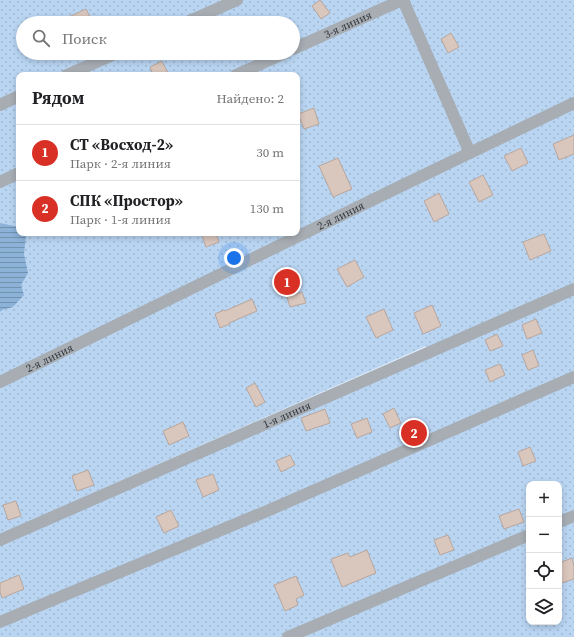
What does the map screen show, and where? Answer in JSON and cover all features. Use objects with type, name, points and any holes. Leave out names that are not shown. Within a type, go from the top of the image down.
[{"type":"street","points":[[201,16],[237,0]]},
{"type":"street","points":[[403,0],[470,153]]},
{"type":"street","name":"3-я линия","points":[[300,46],[403,0]]},
{"type":"street","points":[[74,72],[101,60]]},
{"type":"street","points":[[243,72],[269,60]]},
{"type":"street","points":[[0,105],[16,97]]},
{"type":"street","name":"2-я линия","points":[[300,235],[574,103]]},
{"type":"street","points":[[0,182],[16,174]]},
{"type":"street","name":"2-я линия","points":[[0,382],[299,236]]},
{"type":"street","name":"1-я линия","points":[[0,540],[574,289]]},
{"type":"street","points":[[0,622],[266,512],[574,377]]},
{"type":"street","points":[[562,521],[574,516]]},
{"type":"street","points":[[288,637],[526,536]]},
{"type":"shaded area","points":[[0,0],[574,0],[574,637],[0,637],[0,544],[430,354],[426,346],[0,534]]},
{"type":"shaded area","points":[[0,223],[16,226],[16,236],[26,236],[24,254],[28,273],[21,285],[24,295],[13,307],[0,312]]},
{"type":"building","points":[[320,0],[330,13],[321,19],[312,6]]},
{"type":"building","points":[[86,9],[90,16],[71,16]]},
{"type":"building","points":[[451,33],[459,47],[448,53],[441,39]]},
{"type":"building","points":[[162,61],[168,72],[152,72],[150,67]]},
{"type":"building","points":[[314,108],[319,124],[304,129],[300,119],[300,113]]},
{"type":"building","points":[[574,135],[574,154],[559,160],[553,144]]},
{"type":"building","points":[[521,148],[528,163],[512,171],[504,156]]},
{"type":"building","points":[[338,158],[352,189],[333,197],[319,166]]},
{"type":"building","points":[[483,175],[493,195],[479,202],[469,182]]},
{"type":"building","points":[[439,193],[449,214],[434,222],[424,201]]},
{"type":"building","points":[[544,234],[551,251],[530,260],[523,242]]},
{"type":"building","points":[[202,236],[217,236],[219,242],[206,247]]},
{"type":"building","points":[[355,260],[364,277],[347,287],[337,269]]},
{"type":"building","points":[[302,292],[306,303],[290,307],[287,297]]},
{"type":"building","points":[[252,299],[257,311],[220,328],[215,314]]},
{"type":"building","points":[[432,305],[441,326],[423,334],[414,313]]},
{"type":"building","points":[[384,309],[393,330],[376,338],[366,317]]},
{"type":"building","points":[[536,319],[542,333],[527,339],[522,325]]},
{"type":"building","points":[[497,334],[503,346],[490,351],[485,340]]},
{"type":"building","points":[[533,350],[539,366],[528,370],[522,355]]},
{"type":"building","points":[[500,364],[505,375],[490,382],[485,370]]},
{"type":"building","points":[[255,383],[265,402],[256,407],[246,388]]},
{"type":"building","points":[[394,408],[401,423],[390,428],[383,414]]},
{"type":"building","points":[[325,409],[330,423],[306,431],[301,418]]},
{"type":"building","points":[[367,418],[372,432],[357,438],[351,424]]},
{"type":"building","points":[[183,422],[189,436],[169,445],[163,431]]},
{"type":"building","points":[[530,447],[536,461],[523,466],[518,452]]},
{"type":"building","points":[[290,455],[295,465],[281,472],[276,461]]},
{"type":"building","points":[[88,470],[94,485],[77,491],[72,476]]},
{"type":"building","points":[[213,474],[219,490],[203,497],[196,480]]},
{"type":"building","points":[[16,501],[21,516],[8,520],[3,505]]},
{"type":"building","points":[[519,509],[524,522],[504,529],[499,516]]},
{"type":"building","points":[[171,510],[179,526],[164,533],[156,517]]},
{"type":"building","points":[[448,535],[454,550],[440,555],[434,540]]},
{"type":"building","points":[[367,550],[376,573],[342,587],[331,559],[348,553],[350,557]]},
{"type":"building","points":[[572,558],[574,566],[574,579],[562,583],[562,562]]},
{"type":"building","points":[[19,575],[24,589],[2,598],[0,583]]},
{"type":"building","points":[[296,576],[304,595],[296,599],[298,605],[285,611],[274,585]]},
{"type":"place","name":"СТ «Восход-2»","points":[[287,282]]},
{"type":"place","name":"СПК «Простор»","points":[[414,433]]}]
